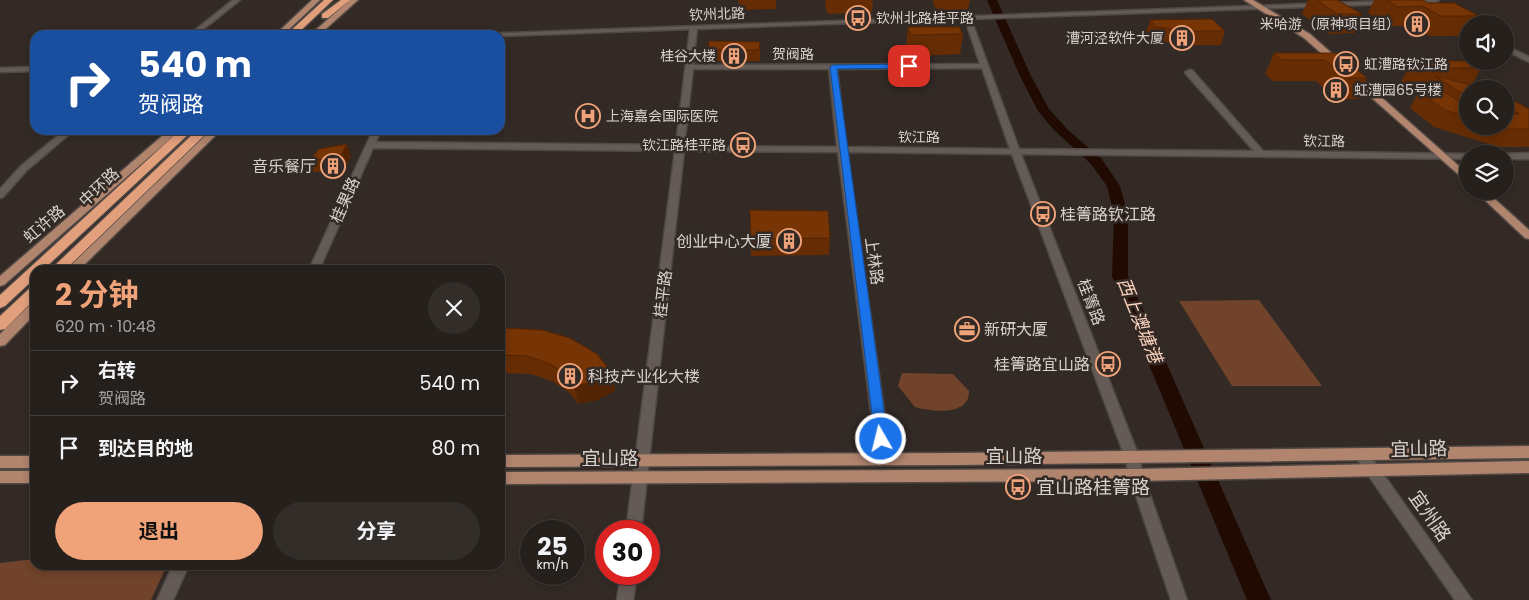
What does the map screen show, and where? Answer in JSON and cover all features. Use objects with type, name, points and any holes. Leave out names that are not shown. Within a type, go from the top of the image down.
[{"type":"highway","points":[[297,30],[296,23],[322,0]]},
{"type":"highway","points":[[300,30],[329,0]]},
{"type":"highway","points":[[325,16],[341,0]]},
{"type":"highway","points":[[302,30],[346,0]]},
{"type":"highway","name":"中环路","points":[[40,265],[182,135]]},
{"type":"highway","name":"中环路","points":[[62,265],[199,135]]},
{"type":"highway","name":"中环路","points":[[0,303],[30,275]]},
{"type":"highway","points":[[0,325],[30,296]]},
{"type":"main road","points":[[283,30],[316,0]]},
{"type":"main road","points":[[320,30],[354,0]]},
{"type":"main road","points":[[1248,0],[1262,6],[1307,36],[1459,172]]},
{"type":"main road","name":"虹许路","points":[[0,282],[169,135]]},
{"type":"main road","points":[[77,265],[211,135]]},
{"type":"main road","points":[[1490,200],[1529,236]]},
{"type":"main road","points":[[0,342],[30,312]]},
{"type":"main road","name":"宜山路","points":[[505,461],[643,462],[1529,452]]},
{"type":"main road","points":[[0,462],[30,462]]},
{"type":"main road","name":"宜山路","points":[[505,478],[1136,475],[1529,467]]},
{"type":"main road","points":[[0,477],[30,477]]},
{"type":"street","points":[[198,30],[237,0]]},
{"type":"street","points":[[1402,1],[1436,0]]},
{"type":"street","points":[[1420,1],[1436,9]]},
{"type":"street","name":"钦州北路","points":[[505,34],[1392,2]]},
{"type":"street","name":"桂箐路","points":[[967,17],[1016,152],[1132,457],[1136,475],[1179,600]]},
{"type":"street","name":"桂平路","points":[[635,520],[691,67],[694,28]]},
{"type":"street","points":[[1514,52],[1529,60]]},
{"type":"street","name":"贺阀路","points":[[691,67],[984,66]]},
{"type":"street","name":"上林路","points":[[833,67],[842,150],[884,459]]},
{"type":"street","points":[[0,70],[30,69]]},
{"type":"street","points":[[1189,72],[1261,154]]},
{"type":"street","points":[[0,196],[24,168],[64,135]]},
{"type":"street","name":"桂果路","points":[[316,265],[375,135]]},
{"type":"street","name":"钦江路","points":[[370,145],[1459,156]]},
{"type":"street","points":[[1514,156],[1529,156]]},
{"type":"street","name":"宜州路","points":[[1362,455],[1464,600]]},
{"type":"street","points":[[165,600],[179,570]]},
{"type":"street","points":[[625,600],[627,585]]},
{"type":"shaded area","points":[[1259,300],[1322,386],[1232,386],[1179,301]]},
{"type":"shaded area","points":[[902,373],[953,374],[969,391],[968,399],[963,405],[949,410],[940,411],[915,407],[898,386]]},
{"type":"shaded area","points":[[30,560],[30,570],[165,570],[151,600],[0,600],[0,563]]},
{"type":"building","points":[[1317,0],[1337,0],[1362,14],[1337,14]]},
{"type":"building","points":[[1387,0],[1423,0],[1428,3],[1454,3],[1477,15],[1440,16],[1423,6],[1398,7]]},
{"type":"building","points":[[1212,19],[1225,31],[1191,31],[1156,27],[1150,20]]},
{"type":"building","points":[[908,27],[959,27],[963,34],[916,35],[910,34]]},
{"type":"building","points":[[709,41],[760,42],[759,50],[708,50]]},
{"type":"building","points":[[1274,53],[1336,53],[1367,78],[1347,78],[1325,60],[1282,60]]},
{"type":"building","points":[[1412,61],[1459,61],[1459,68],[1422,68]]},
{"type":"building","points":[[1435,76],[1459,82],[1459,91]]},
{"type":"building","points":[[1419,91],[1445,92],[1459,101],[1459,114],[1444,110]]},
{"type":"building","points":[[1514,101],[1529,109],[1529,129],[1514,129],[1514,114],[1519,114],[1514,111]]},
{"type":"building","points":[[347,144],[339,159],[310,160],[319,149]]},
{"type":"building","points":[[750,210],[828,211],[830,238],[751,239]]},
{"type":"building","points":[[505,328],[542,330],[570,338],[597,354],[612,373],[594,382],[574,386],[566,374],[550,364],[527,356],[505,355]]},
{"type":"waterway","name":"西上澳塘港","points":[[992,0],[1031,89],[1044,111],[1064,134],[1096,161],[1114,186],[1121,215],[1122,246],[1120,276],[1259,600]]},
{"type":"place","name":"钦州北路桂平路","points":[[858,18]]},
{"type":"place","name":"米哈游（原神项目组）","points":[[1417,24]]},
{"type":"place","name":"漕河泾软件大厦","points":[[1182,38]]},
{"type":"place","name":"桂谷大楼","points":[[734,56]]},
{"type":"place","name":"虹漕路钦江路","points":[[1346,64]]},
{"type":"place","name":"虹漕园65号楼","points":[[1336,90]]},
{"type":"place","name":"上海嘉会国际医院","points":[[588,116]]},
{"type":"place","name":"钦江路桂平路","points":[[743,145]]},
{"type":"place","name":"音乐餐厅","points":[[333,166]]},
{"type":"place","name":"桂箐路钦江路","points":[[1043,214]]},
{"type":"place","name":"创业中心大厦","points":[[789,241]]},
{"type":"place","name":"新研大厦","points":[[967,329]]},
{"type":"place","name":"桂箐路宜山路","points":[[1108,364]]},
{"type":"place","name":"科技产业化大楼","points":[[570,376]]},
{"type":"place","name":"宜山路桂箐路","points":[[1018,487]]},
{"type":"route","points":[[881,439],[842,150],[833,67],[909,66]]}]
